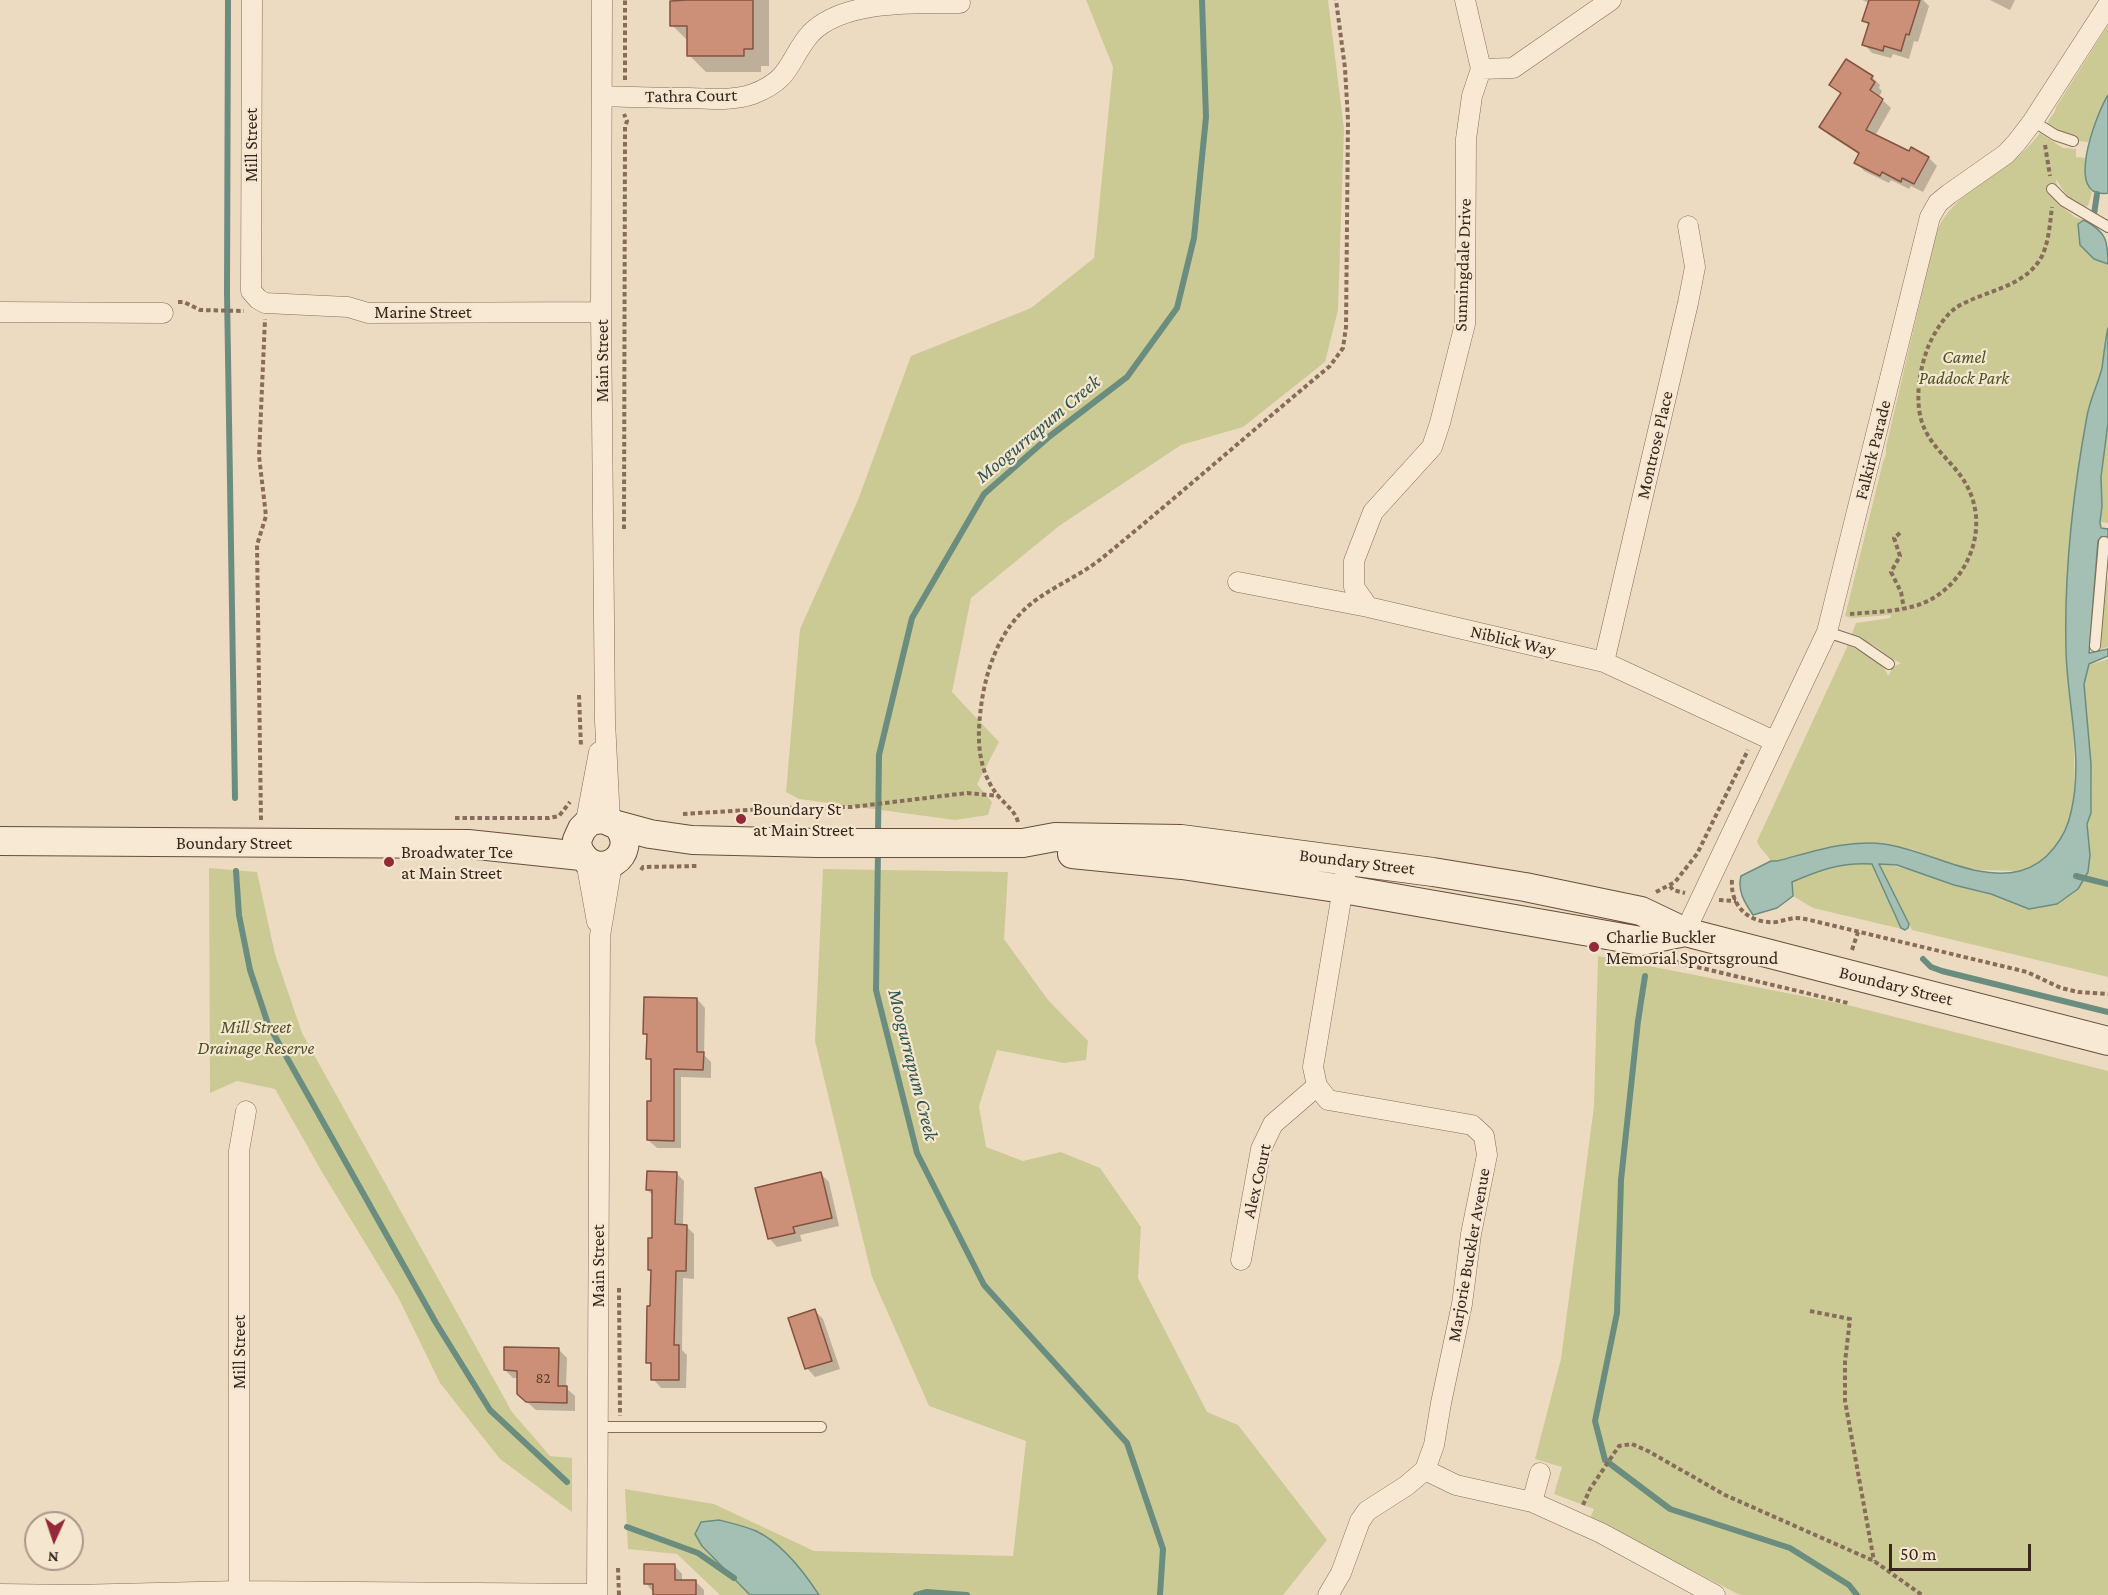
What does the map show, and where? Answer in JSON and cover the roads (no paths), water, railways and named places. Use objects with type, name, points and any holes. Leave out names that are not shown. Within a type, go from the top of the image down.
[{"type":"street","name":"Mill Street","points":[[252,0],[258,297]]},
{"type":"street","name":"Main Street","points":[[597,1594],[600,936],[604,721],[601,312],[602,0]]},
{"type":"street","points":[[1465,0],[1481,69],[1513,68],[1611,0]]},
{"type":"street","name":"Tathra Court","points":[[602,96],[729,99],[751,95],[772,86],[788,70],[810,34],[823,21],[844,10],[874,4],[960,3]]},
{"type":"street","name":"Falkirk Parade","points":[[1685,932],[1774,741],[1835,634],[1930,217],[1938,203],[2006,154],[2039,125],[2108,5]]},
{"type":"street","name":"Sunningdale Drive","points":[[1368,607],[1354,587],[1354,561],[1373,512],[1432,447],[1465,324],[1466,139],[1472,96],[1481,69]]},
{"type":"street","name":"Montrose Place","points":[[1604,662],[1695,267],[1688,226]]},
{"type":"street","name":"Marine Street","points":[[258,297],[348,307],[368,313],[601,312]]},
{"type":"street","points":[[0,312],[163,313]]},
{"type":"street","name":"Niblick Way","points":[[1238,582],[1368,607],[1604,662],[1774,741]]},
{"type":"street","name":"Boundary Street","points":[[0,841],[261,826],[468,844],[603,846],[650,834],[692,840],[817,843],[1022,826],[1055,837],[1181,839],[1345,875],[1433,872],[1641,911],[1685,932],[2108,1041]]},
{"type":"street","points":[[1317,1086],[1313,1067],[1345,875]]},
{"type":"street","name":"Alex Court","points":[[1241,1260],[1261,1149],[1273,1124],[1317,1086]]},
{"type":"street","name":"Marjorie Buckler Avenue","points":[[1317,1086],[1328,1100],[1472,1125],[1484,1136],[1487,1155],[1471,1234],[1462,1304],[1440,1403],[1434,1445],[1425,1470]]},
{"type":"street","name":"Mill Street","points":[[239,1593],[239,1151],[246,1111]]},
{"type":"street","points":[[1328,1595],[1341,1573],[1360,1521],[1367,1511],[1406,1486],[1425,1470],[1456,1485],[1532,1502],[1601,1533],[1715,1595]]},
{"type":"street","points":[[1532,1502],[1540,1473]]},
{"type":"street","points":[[0,1594],[597,1594]]},
{"type":"lane","points":[[2039,125],[2055,135],[2073,141]]},
{"type":"lane","points":[[2052,189],[2064,201],[2108,227]]},
{"type":"lane","points":[[2096,646],[2105,569],[2104,542]]},
{"type":"lane","points":[[1835,634],[1857,642],[1889,664]]},
{"type":"lane","points":[[598,1427],[821,1427]]},
{"type":"waterway","points":[[228,0],[227,293],[235,798]]},
{"type":"waterway","name":"Moogurrapum Creek","points":[[878,834],[879,755],[912,618],[984,494],[1050,436],[1127,377],[1177,308],[1194,238],[1206,117],[1202,0]]},
{"type":"waterway","points":[[2093,221],[2097,194]]},
{"type":"waterway","name":"Moogurrapum Creek","points":[[878,850],[876,990],[917,1153],[984,1285],[1127,1443],[1163,1549],[1160,1595]]},
{"type":"waterway","points":[[236,871],[239,915],[250,970],[268,1024],[436,1323],[490,1410],[567,1482]]},
{"type":"waterway","points":[[2076,876],[2108,884]]},
{"type":"waterway","points":[[1923,959],[1931,967],[1942,971],[2108,1012]]},
{"type":"waterway","points":[[1645,976],[1621,1180],[1617,1313],[1595,1421],[1605,1460],[1670,1509],[1790,1548],[1849,1585],[1857,1595]]},
{"type":"waterway","points":[[627,1527],[698,1553],[734,1578]]},
{"type":"waterway","points":[[916,1595],[927,1592],[967,1595]]},
{"type":"place","name":"Boundary St at Main Street","points":[[741,819]]},
{"type":"place","name":"Broadwater Tce at Main Street","points":[[389,862]]},
{"type":"place","name":"Charlie Buckler Memorial Sportsground","points":[[1594,947]]},
{"type":"park label","name":"Camel Paddock Park","points":[[1964,367]]},
{"type":"park label","name":"Mill Street Drainage Reserve","points":[[256,1037]]}]
